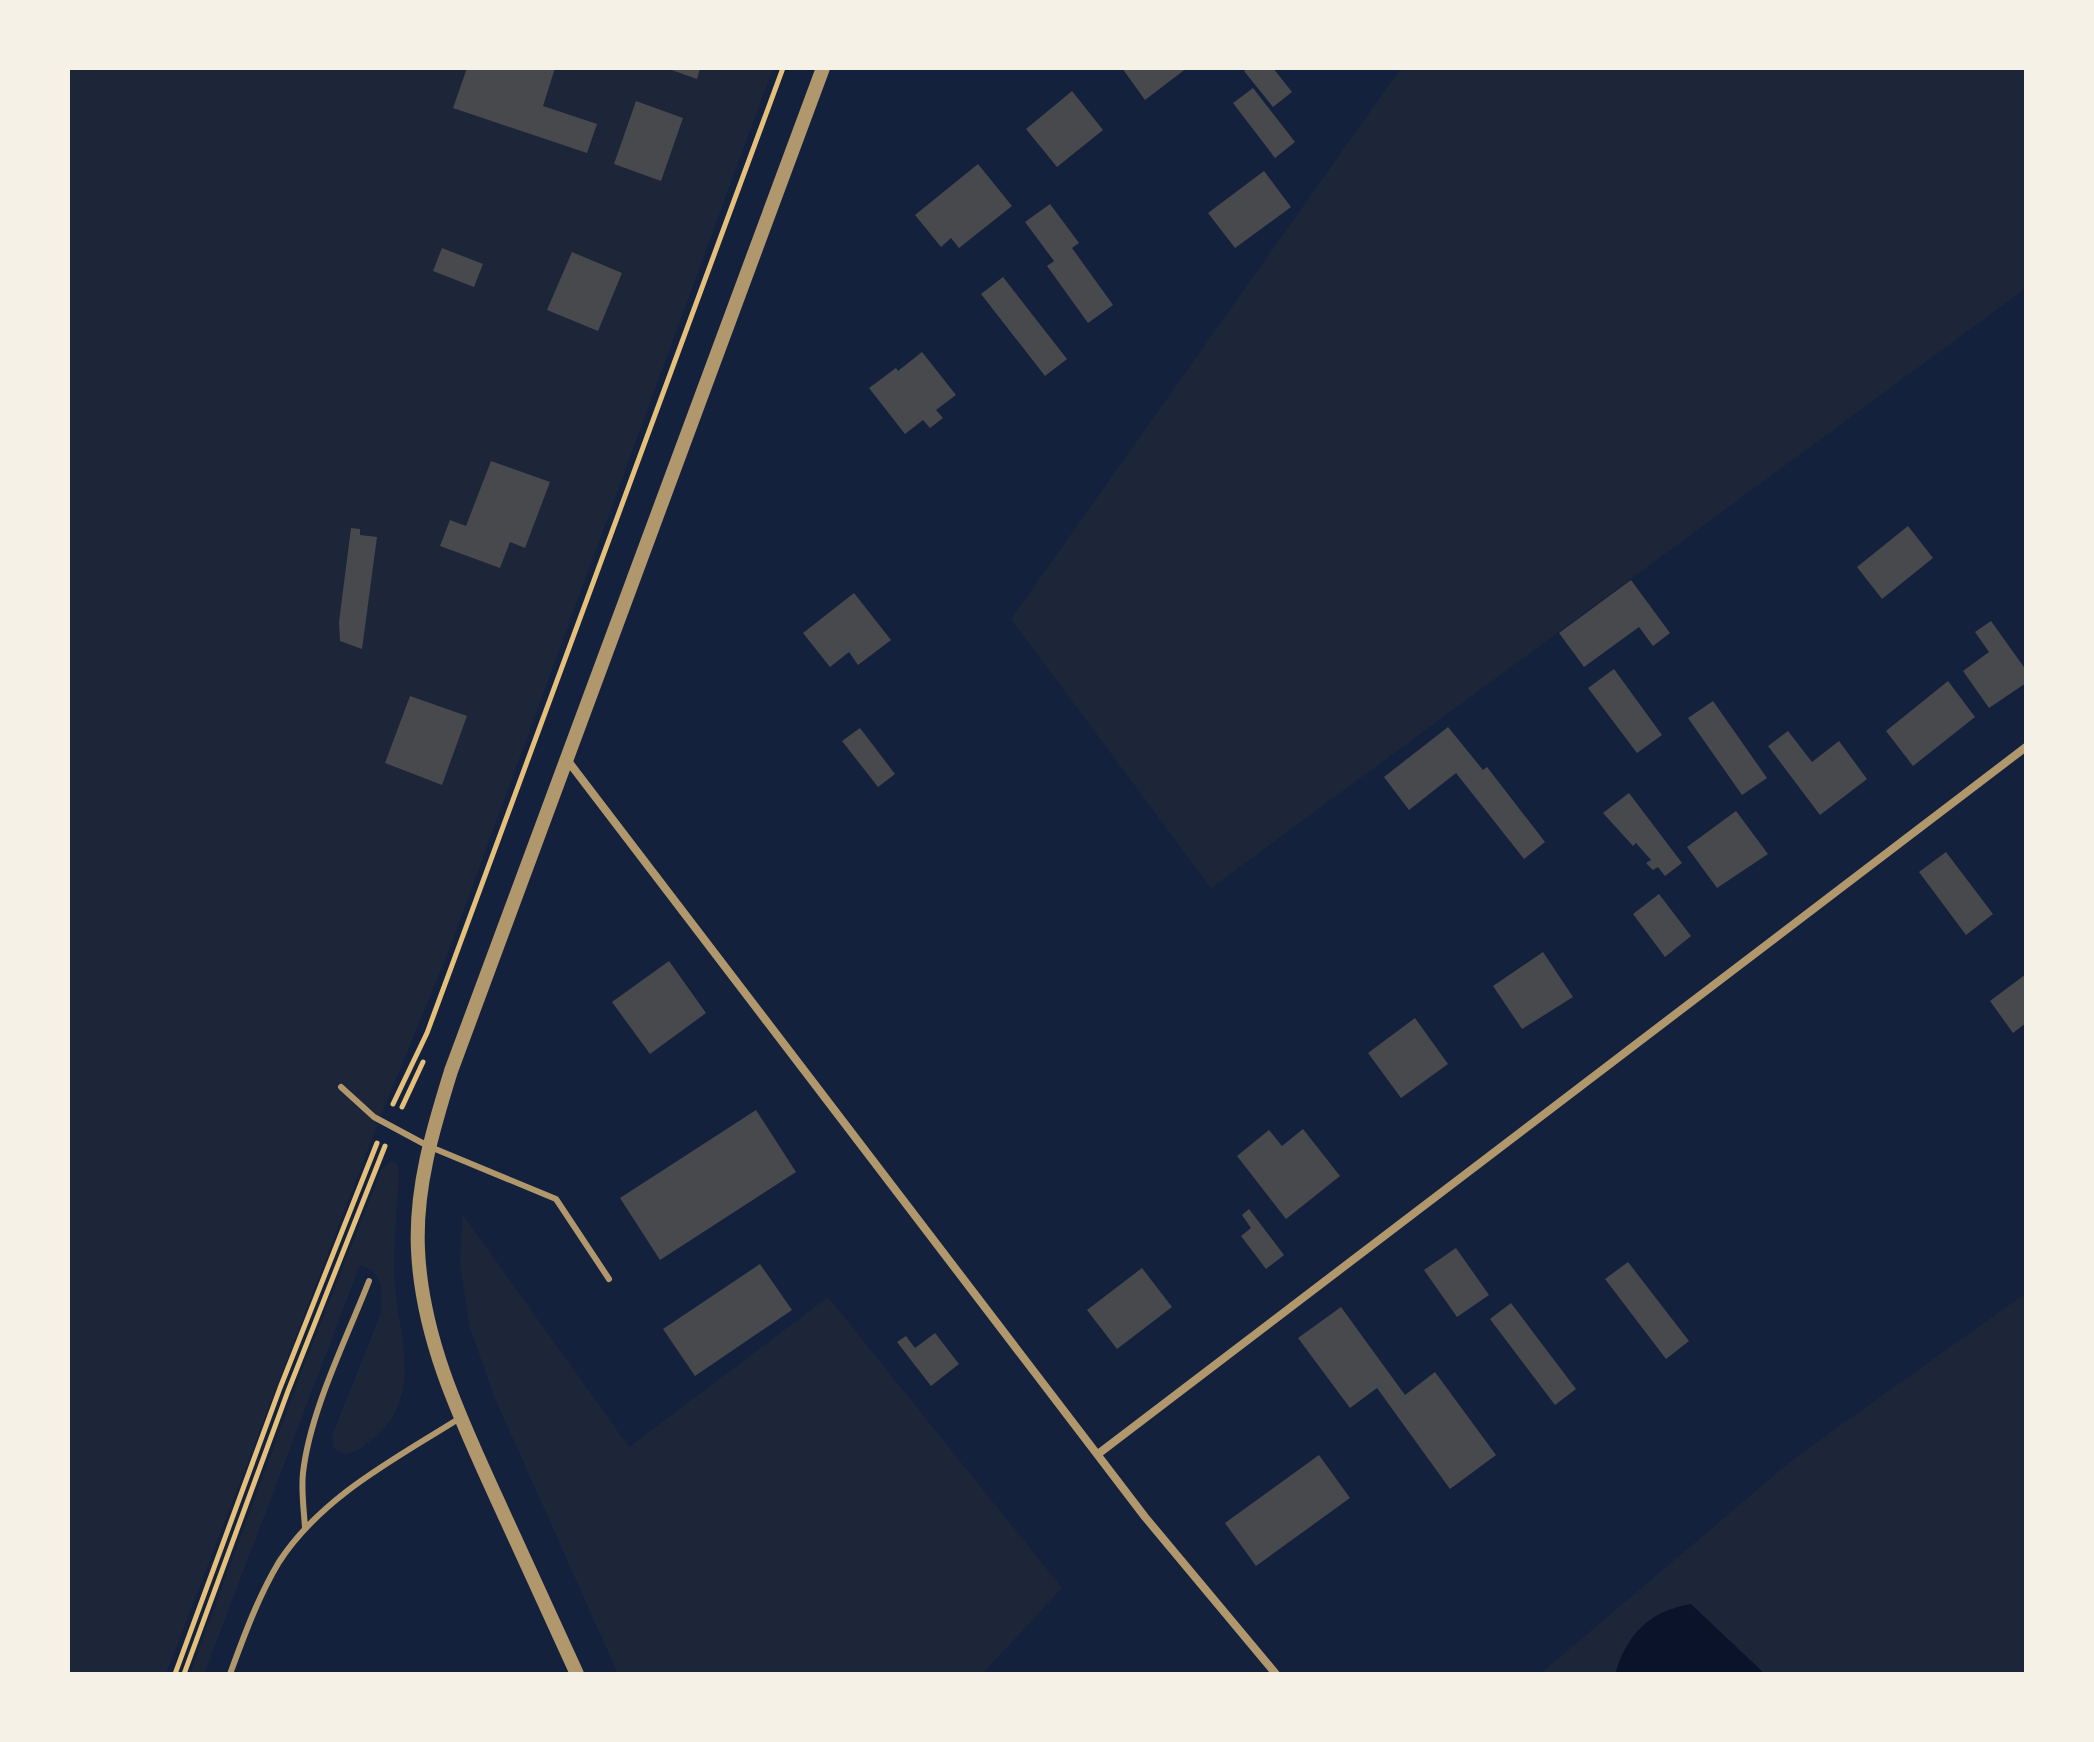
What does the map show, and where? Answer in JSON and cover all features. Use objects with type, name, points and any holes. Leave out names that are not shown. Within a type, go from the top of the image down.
[{"type":"street","points":[[577,1674],[460,1418],[437,1355],[423,1302],[417,1247],[428,1146],[451,1071],[823,68]]},
{"type":"street","points":[[1098,1454],[2026,747]]},
{"type":"street","points":[[568,761],[1145,1517],[1276,1674]]},
{"type":"lane","points":[[341,1087],[374,1117],[428,1146],[556,1199],[609,1279]]},
{"type":"lane","points":[[305,1528],[303,1476],[308,1446],[369,1281]]},
{"type":"lane","points":[[230,1674],[260,1598],[280,1562],[305,1528],[335,1500],[460,1418]]},
{"type":"path","points":[[175,1674],[280,1388],[384,1123],[427,1033],[783,68]]},
{"type":"path","points":[[184,1674],[288,1391],[393,1126],[430,1049]]},
{"type":"shaded area","points":[[68,68],[773,68],[449,950],[378,1123],[166,1674],[68,1674]]},
{"type":"shaded area","points":[[1401,68],[2026,68],[2026,288],[1211,888],[1011,619]]},
{"type":"shaded area","points":[[391,1161],[397,1164],[399,1170],[394,1273],[404,1359],[400,1400],[392,1418],[366,1444],[346,1455],[334,1448],[332,1436],[380,1315],[382,1292],[378,1279],[360,1265],[204,1674],[190,1674],[302,1371],[382,1169]]},
{"type":"shaded area","points":[[463,1215],[629,1447],[828,1297],[1062,1588],[982,1674],[618,1674],[494,1396],[470,1328],[460,1264]]},
{"type":"shaded area","points":[[2026,1293],[2026,1674],[1540,1674],[1796,1457]]},
{"type":"shaded area","points":[[1691,1604],[1765,1674],[1615,1674],[1626,1647],[1642,1627],[1663,1612]]},
{"type":"building","points":[[467,68],[555,68],[543,106],[597,124],[587,153],[453,108]]},
{"type":"building","points":[[666,68],[700,68],[697,79]]},
{"type":"building","points":[[1122,68],[1187,68],[1145,100]]},
{"type":"building","points":[[1248,68],[1273,68],[1292,92],[1273,107],[1244,71]]},
{"type":"building","points":[[1253,88],[1295,142],[1275,158],[1233,103]]},
{"type":"building","points":[[1072,91],[1103,130],[1057,167],[1026,129]]},
{"type":"building","points":[[636,101],[683,118],[661,181],[614,164]]},
{"type":"building","points":[[978,164],[1012,206],[959,248],[951,238],[941,247],[915,215]]},
{"type":"building","points":[[1264,171],[1291,207],[1235,248],[1208,213]]},
{"type":"building","points":[[1050,204],[1079,243],[1072,248],[1113,305],[1088,323],[1047,266],[1054,261],[1025,222]]},
{"type":"building","points":[[442,248],[483,264],[474,287],[433,271]]},
{"type":"building","points":[[572,252],[622,273],[598,331],[547,310]]},
{"type":"building","points":[[1003,277],[1067,359],[1045,376],[981,294]]},
{"type":"building","points":[[922,352],[956,395],[936,410],[943,418],[930,428],[923,420],[905,434],[869,388]]},
{"type":"building","points":[[491,461],[550,482],[525,548],[510,542],[500,568],[440,546],[450,520],[466,526]]},
{"type":"building","points":[[1908,526],[1933,558],[1882,599],[1857,567]]},
{"type":"building","points":[[351,528],[360,529],[360,535],[377,537],[362,649],[340,641],[339,622]]},
{"type":"building","points":[[1631,580],[1670,633],[1653,646],[1639,627],[1584,667],[1559,633]]},
{"type":"building","points":[[854,593],[891,640],[858,665],[849,652],[830,667],[803,633]]},
{"type":"building","points":[[1991,621],[2026,670],[2026,683],[1989,708],[1963,671],[1989,652],[1975,632]]},
{"type":"building","points":[[1614,669],[1662,735],[1637,753],[1588,688]]},
{"type":"building","points":[[1948,681],[1975,717],[1913,766],[1886,731]]},
{"type":"building","points":[[410,696],[467,716],[442,785],[385,763]]},
{"type":"building","points":[[1713,701],[1767,778],[1742,795],[1688,718]]},
{"type":"building","points":[[1448,727],[1483,770],[1487,767],[1545,842],[1524,859],[1456,773],[1409,810],[1384,777]]},
{"type":"building","points":[[860,728],[895,774],[878,787],[842,741]]},
{"type":"building","points":[[1788,731],[1812,762],[1839,741],[1867,779],[1820,815],[1768,746]]},
{"type":"building","points":[[1629,793],[1682,863],[1665,876],[1658,867],[1653,870],[1646,863],[1651,860],[1636,843],[1633,846],[1603,813]]},
{"type":"building","points":[[1736,811],[1768,854],[1717,888],[1687,847]]},
{"type":"building","points":[[1946,852],[1993,914],[1966,935],[1919,872]]},
{"type":"building","points":[[1659,894],[1691,936],[1665,957],[1633,914]]},
{"type":"building","points":[[1543,952],[1573,997],[1522,1029],[1493,986]]},
{"type":"building","points":[[669,961],[706,1013],[650,1054],[612,1002]]},
{"type":"building","points":[[2026,974],[2026,1023],[2013,1033],[1990,1001]]},
{"type":"building","points":[[1415,1018],[1448,1064],[1401,1098],[1368,1053]]},
{"type":"building","points":[[756,1110],[796,1172],[660,1260],[620,1198]]},
{"type":"building","points":[[1303,1129],[1340,1176],[1286,1219],[1237,1156],[1269,1130],[1282,1146]]},
{"type":"building","points":[[1249,1209],[1284,1255],[1266,1269],[1241,1236],[1251,1228],[1242,1215]]},
{"type":"building","points":[[1456,1248],[1489,1295],[1457,1317],[1424,1270]]},
{"type":"building","points":[[1628,1262],[1689,1341],[1666,1359],[1605,1279]]},
{"type":"building","points":[[760,1264],[792,1310],[695,1376],[663,1329]]},
{"type":"building","points":[[1142,1268],[1172,1307],[1117,1349],[1087,1310]]},
{"type":"building","points":[[1511,1303],[1576,1389],[1555,1405],[1490,1319]]},
{"type":"building","points":[[1341,1307],[1405,1395],[1435,1372],[1496,1455],[1450,1489],[1377,1388],[1350,1408],[1298,1338]]},
{"type":"building","points":[[935,1333],[959,1364],[931,1386],[897,1342],[906,1336],[915,1348]]},
{"type":"building","points":[[1319,1455],[1350,1498],[1256,1566],[1225,1523]]}]
